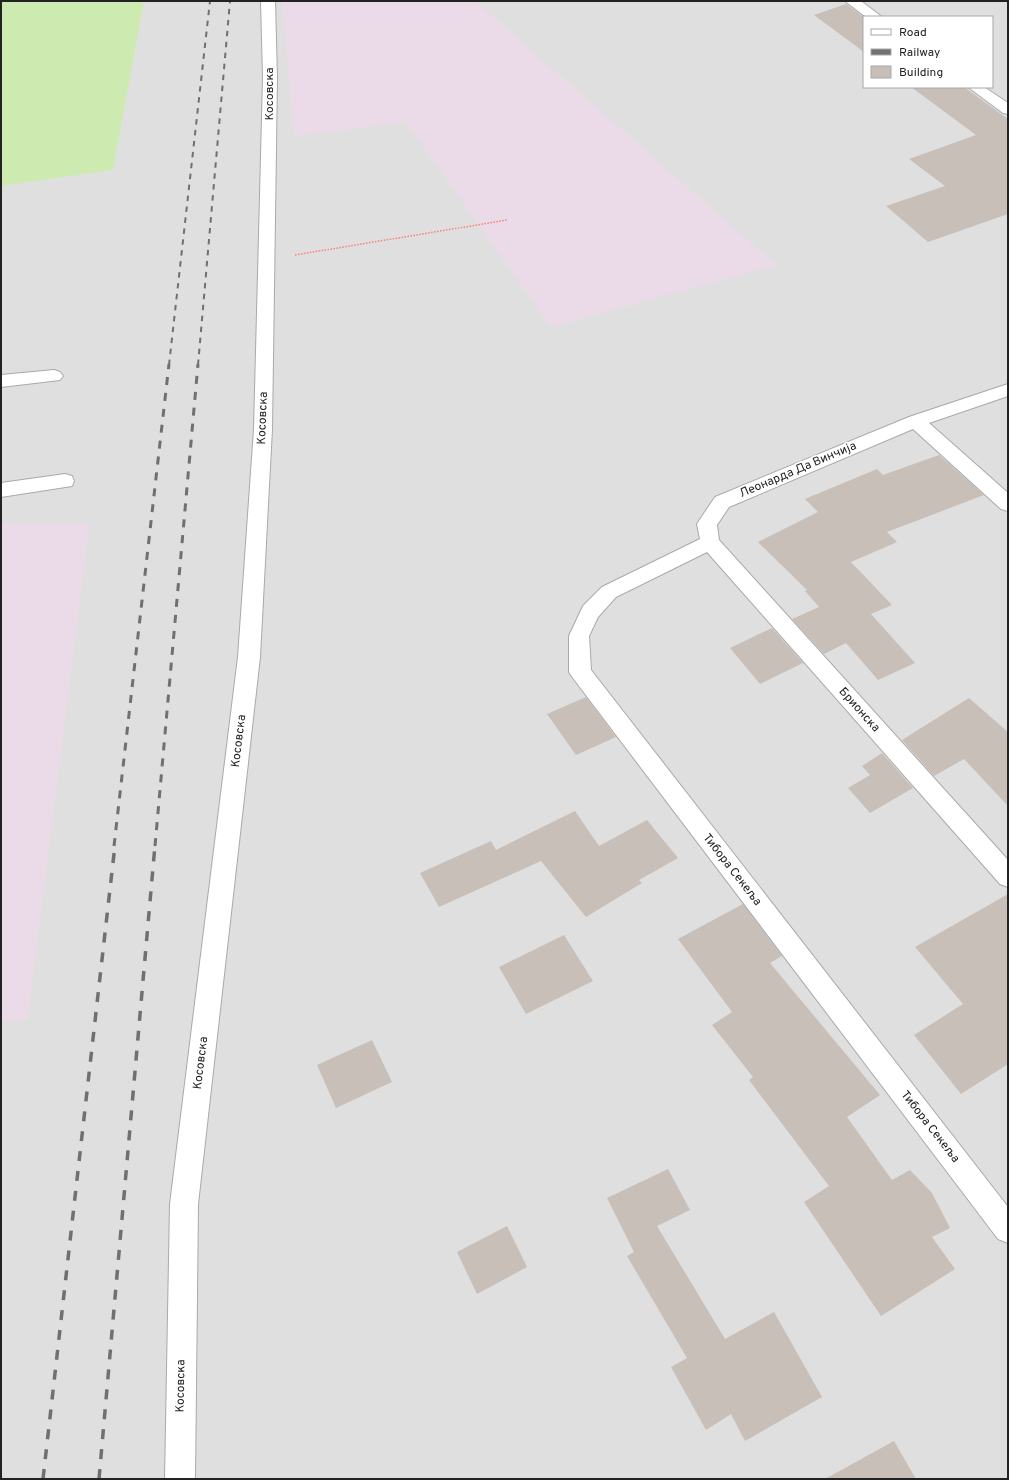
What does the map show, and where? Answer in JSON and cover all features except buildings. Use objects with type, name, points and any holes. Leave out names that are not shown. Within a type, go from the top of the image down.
[{"type":"street","name":"Косовска","points":[[180,1479],[184,1204],[249,658],[263,429],[270,78],[268,1]]},
{"type":"street","points":[[852,1],[874,16]]},
{"type":"street","points":[[976,88],[1008,110]]},
{"type":"street","points":[[1,381],[54,376]]},
{"type":"street","name":"Леонарда Да Винчија","points":[[710,542],[707,524],[722,502],[916,421],[1008,390]]},
{"type":"street","points":[[916,421],[1008,504]]},
{"type":"street","points":[[1,490],[65,481]]},
{"type":"street","name":"Брионска","points":[[710,542],[1008,877]]},
{"type":"street","name":"Тибора Секеља","points":[[710,542],[609,592],[590,612],[578,636],[580,672],[1008,1229]]},
{"type":"path","points":[[267,260],[507,220]]},
{"type":"shaded area","points":[[1,1],[1008,1],[1008,1479],[1,1479]]},
{"type":"shaded area","points":[[282,1],[475,1],[776,265],[551,327],[406,122],[294,136]]},
{"type":"shaded area","points":[[1,523],[89,524],[27,1020],[1,1021]]},
{"type":"green space","points":[[1,1],[144,1],[113,170],[1,186]]},
{"type":"railway","points":[[169,365],[210,1]]},
{"type":"railway","points":[[198,365],[230,1]]},
{"type":"railway","points":[[114,846],[169,364]]},
{"type":"railway","points":[[155,846],[198,364]]},
{"type":"railway","points":[[43,1479],[115,845]]},
{"type":"railway","points":[[99,1479],[155,845]]}]
